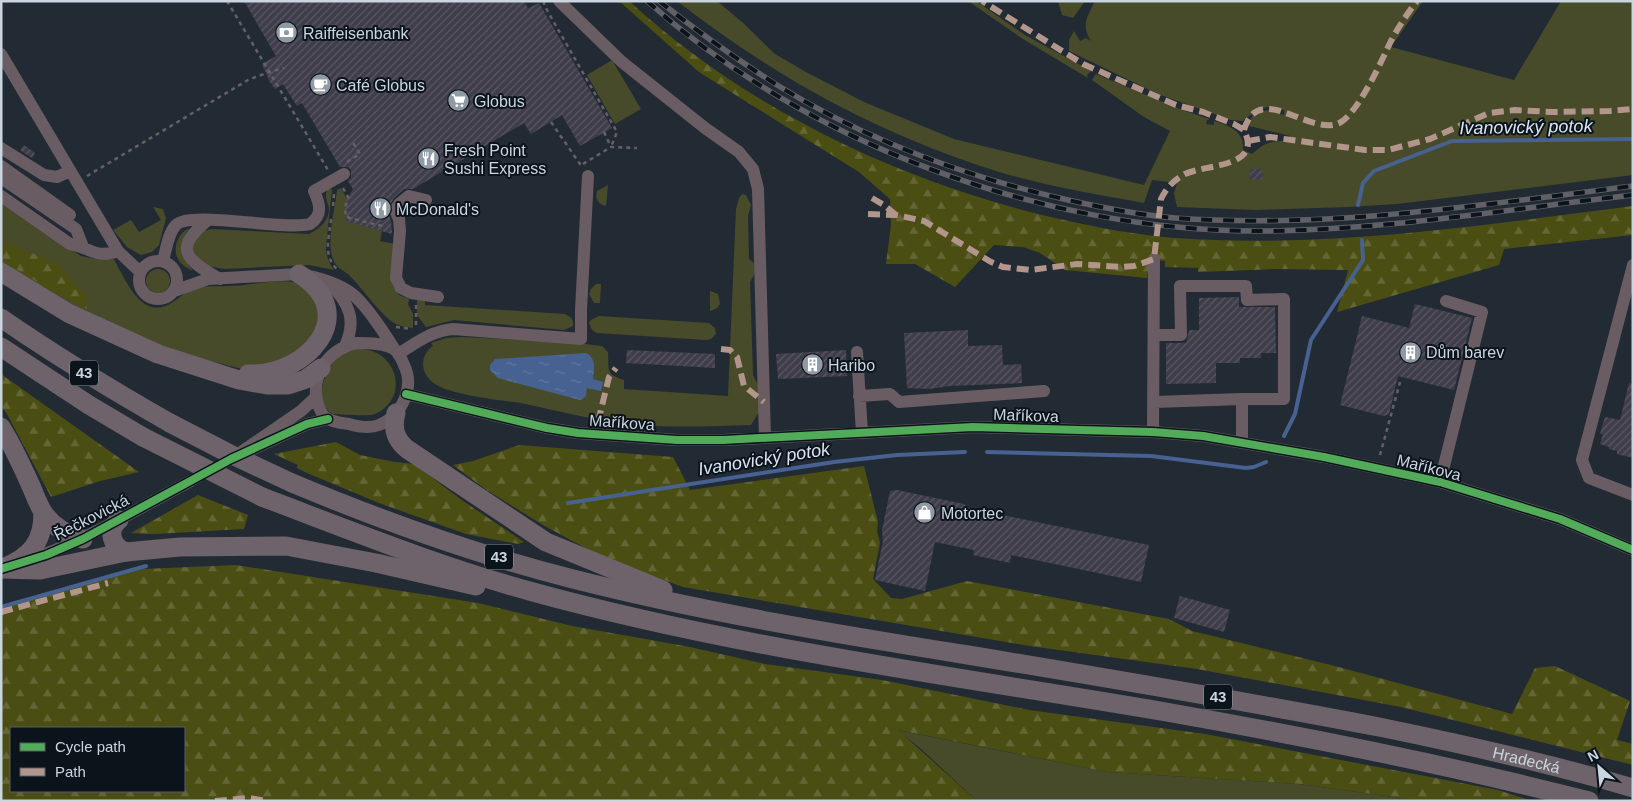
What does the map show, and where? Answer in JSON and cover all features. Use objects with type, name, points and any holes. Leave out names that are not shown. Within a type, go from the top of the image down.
[{"type":"highway","points":[[1,272],[68,314],[158,354],[239,380],[281,386],[288,385],[306,379],[321,368]]},
{"type":"highway","points":[[181,362],[196,363],[250,374],[272,373],[293,365],[318,342],[322,336],[327,315],[319,291],[311,282],[299,274]]},
{"type":"highway","name":"43","points":[[1,318],[62,360],[170,423],[292,483],[366,514],[435,538],[572,579],[712,610]]},
{"type":"highway","name":"43","points":[[1,348],[89,405],[143,437],[262,496],[395,548],[533,592],[663,624],[826,656],[1303,736],[1456,768],[1589,801]]},
{"type":"highway","points":[[396,413],[394,430],[401,444],[546,542],[712,610]]},
{"type":"highway","points":[[1,427],[44,514],[64,532],[83,539]]},
{"type":"highway","points":[[1,569],[23,557],[37,543],[43,529],[44,514]]},
{"type":"highway","points":[[119,520],[112,528],[112,538],[117,547],[126,552]]},
{"type":"highway","points":[[1,569],[40,570],[126,552],[180,547],[286,546],[376,563],[470,586],[533,592]]},
{"type":"highway","name":"Hradecká","points":[[712,610],[820,631],[1186,691],[1306,713],[1448,741],[1633,788]]},
{"type":"street","points":[[559,1],[622,62],[705,128],[739,152],[753,169],[758,189],[765,438]]},
{"type":"street","points":[[3,61],[118,251],[140,272]]},
{"type":"street","points":[[1,148],[44,175],[74,176]]},
{"type":"street","points":[[1,166],[70,215],[83,247]]},
{"type":"street","points":[[163,261],[170,237],[178,222],[208,220],[310,224],[318,217],[320,209],[314,191],[341,172]]},
{"type":"street","points":[[328,419],[321,411],[316,397],[316,381],[321,368],[331,356],[345,346],[356,343],[370,343],[397,352],[441,330],[462,329],[581,339],[588,176]]},
{"type":"street","points":[[1,178],[76,229]]},
{"type":"street","points":[[1,196],[70,244],[83,247],[99,255],[118,251]]},
{"type":"street","points":[[426,200],[409,196],[395,210],[399,219],[400,231],[396,278],[401,288],[416,294],[438,297]]},
{"type":"street","points":[[208,220],[190,235],[187,242],[187,250],[195,264],[220,279]]},
{"type":"street","points":[[1154,259],[1154,432]]},
{"type":"street","points":[[174,291],[177,285],[176,272],[173,267],[163,261],[158,260],[147,264],[140,272],[139,285],[146,295],[158,299],[202,280],[299,274],[317,278],[344,289],[355,297],[383,330],[397,352],[407,373],[406,394],[396,413],[384,423],[367,427],[328,419],[307,424],[231,459],[275,427],[301,411],[316,397]]},
{"type":"street","points":[[1633,265],[1582,460],[1589,478],[1633,495]]},
{"type":"street","points":[[176,272],[202,280]]},
{"type":"street","points":[[329,283],[340,295],[351,316],[350,334],[345,346]]},
{"type":"street","points":[[1154,335],[1180,335],[1180,286],[1246,286],[1247,300],[1284,299],[1284,399],[1154,402]]},
{"type":"street","points":[[1440,482],[1482,312],[1446,301]]},
{"type":"street","points":[[857,352],[862,433]]},
{"type":"street","points":[[859,396],[890,394],[899,402],[1044,391]]},
{"type":"street","name":"Maříkova","points":[[406,394],[496,416],[578,432],[677,440],[723,440],[973,427],[1154,432],[1203,436],[1324,457],[1440,482],[1560,519],[1633,550]]},
{"type":"street","points":[[1242,399],[1242,442]]},
{"type":"street","name":"Řečkovická","points":[[1,569],[46,555],[83,539],[189,482]]},
{"type":"path","points":[[227,1],[329,172],[341,172],[360,154],[352,141]]},
{"type":"path","points":[[544,1],[544,5],[617,132],[611,147]]},
{"type":"path","points":[[74,176],[248,80],[284,68]]},
{"type":"path","points":[[551,122],[588,176]]},
{"type":"path","points":[[604,132],[611,147]]},
{"type":"path","points":[[580,165],[611,147],[637,148]]},
{"type":"path","points":[[341,172],[348,197],[345,208],[346,217],[372,224]]},
{"type":"path","points":[[334,188],[328,247],[330,262],[342,273]]},
{"type":"path","points":[[416,294],[416,329],[423,338]]},
{"type":"path","points":[[1380,455],[1400,382]]},
{"type":"green space","points":[[619,1],[629,1],[676,41],[725,77],[832,139],[946,186],[1005,205],[1064,220],[1119,231],[1175,238],[1232,241],[1290,240],[1404,233],[1519,221],[1633,206],[1633,235],[1504,249],[1499,265],[1337,312],[1348,270],[1277,269],[1198,272],[1198,268],[1165,267],[1165,261],[1150,259],[1147,278],[1065,270],[1040,253],[1023,247],[994,245],[955,287],[915,264],[886,264],[891,225],[890,199],[859,172],[699,72]]},
{"type":"green space","points":[[677,1],[717,1],[775,54],[864,102],[954,139],[1144,185],[1170,131],[1144,117],[1092,80],[1096,74],[1182,110],[1210,119],[1207,120],[1206,124],[1214,125],[1214,121],[1230,127],[1239,134],[1243,150],[1252,154],[1267,143],[1286,141],[1290,136],[1249,126],[1253,115],[1267,110],[1284,115],[1284,110],[1268,107],[1259,109],[1242,121],[1231,120],[1158,94],[1069,51],[1069,40],[1074,31],[1080,41],[1086,38],[1091,41],[1086,30],[1086,21],[1095,1],[1423,1],[1391,47],[1514,80],[1561,1],[1633,1],[1633,175],[1397,204],[1256,210],[1177,207],[1174,193],[1177,183],[1152,180],[1144,203],[1014,176],[952,156],[909,139],[829,101],[790,79],[752,55]]},
{"type":"green space","points":[[968,1],[976,1],[1025,35],[1091,71],[1087,75],[1088,78],[1023,39]]},
{"type":"green space","points":[[1058,1],[1085,1],[1073,18],[1062,15]]},
{"type":"green space","points":[[612,60],[641,109],[615,124],[587,75]]},
{"type":"green space","points":[[608,185],[606,206],[598,201],[596,194],[597,191]]},
{"type":"green space","points":[[341,188],[347,199],[345,208],[346,221],[382,230],[380,241],[395,244],[392,284],[399,295],[409,299],[408,304],[413,314],[413,328],[401,326],[391,321],[349,275],[334,262],[330,243],[337,190]]},
{"type":"green space","points":[[328,189],[332,189],[326,249],[334,270],[309,265],[225,269],[207,266],[192,253],[192,241],[203,231],[212,229],[309,234],[320,227],[329,213],[326,199]]},
{"type":"green space","points":[[742,194],[746,195],[751,205],[748,216],[749,259],[753,262],[755,268],[750,282],[753,375],[759,387],[759,412],[751,425],[668,426],[610,421],[452,391],[435,384],[426,375],[423,365],[425,355],[433,346],[431,343],[446,338],[461,337],[577,343],[602,346],[608,352],[609,370],[614,376],[624,380],[624,389],[728,396],[736,209]]},
{"type":"green space","points":[[1,201],[81,256],[101,260],[113,258],[138,298],[143,303],[156,308],[173,302],[193,289],[203,287],[239,286],[285,281],[300,284],[309,291],[321,306],[313,339],[285,363],[242,369],[168,350],[75,307],[1,262]]},
{"type":"green space","points":[[153,207],[163,209],[166,218],[159,245],[152,252],[141,255],[127,247],[113,230],[131,220],[139,232],[161,220]]},
{"type":"green space","points":[[189,228],[183,240],[182,251],[193,271],[181,263],[176,253],[177,243],[181,234]]},
{"type":"green space","points":[[1,241],[57,263],[84,294],[87,309],[52,291],[1,260]]},
{"type":"green space","points":[[158,269],[166,273],[170,281],[166,289],[158,293],[150,289],[146,281],[150,273]]},
{"type":"green space","points":[[596,284],[601,284],[600,303],[594,303],[589,294]]},
{"type":"green space","points":[[710,291],[718,294],[720,304],[717,308],[710,311]]},
{"type":"green space","points":[[417,299],[425,299],[425,305],[565,314],[572,318],[573,326],[564,330],[454,320],[426,327],[417,315]]},
{"type":"green space","points":[[599,316],[709,323],[715,328],[716,334],[711,339],[706,340],[597,333],[592,330],[589,323]]},
{"type":"green space","points":[[358,349],[371,351],[382,356],[390,365],[395,375],[396,386],[393,397],[386,407],[375,414],[332,414],[326,409],[323,402],[322,387],[324,379],[331,365],[338,358]]},
{"type":"green space","points":[[1,374],[139,472],[100,481],[51,497],[1,406]]},
{"type":"green space","points":[[336,442],[360,455],[414,464],[463,501],[524,542],[518,544],[466,534],[379,503],[307,473],[297,468],[298,465],[274,454]]},
{"type":"green space","points":[[519,445],[673,457],[690,490],[864,466],[878,522],[877,531],[880,543],[873,579],[891,598],[902,599],[967,581],[1169,619],[1192,631],[1335,666],[1512,714],[1535,668],[1555,666],[1630,701],[1617,740],[1633,744],[1633,765],[1401,707],[1197,669],[1030,646],[683,587],[602,557],[543,525],[485,489],[453,465],[473,461]]},
{"type":"green space","points":[[198,495],[248,515],[244,529],[155,534],[131,533]]},
{"type":"green space","points":[[236,565],[478,603],[572,626],[690,647],[765,664],[882,680],[1029,710],[1205,734],[1498,790],[1532,801],[1423,801],[1299,784],[1107,772],[898,730],[977,801],[1,801],[1,608],[143,569]]},
{"type":"green space","points":[[897,730],[1107,772],[1299,784],[1423,801],[977,801],[920,748]]},
{"type":"water","points":[[586,353],[590,355],[593,361],[593,379],[603,382],[601,391],[587,388],[586,396],[580,400],[498,378],[490,370],[490,365],[495,359]]},
{"type":"building","name":"Globus","points":[[244,1],[524,1],[528,8],[539,3],[612,128],[580,146],[562,115],[531,134],[524,123],[413,189],[404,189],[394,198],[387,210],[391,221],[392,234],[346,221],[345,208],[347,199],[353,189],[348,181],[351,178],[351,170],[348,167],[340,167],[302,103],[297,106],[283,84],[275,89],[270,82],[262,64],[276,56]]},
{"type":"building","points":[[24,145],[35,153],[32,158],[20,150]]},
{"type":"building","points":[[1250,169],[1262,169],[1263,179],[1250,180]]},
{"type":"building","points":[[1239,297],[1239,307],[1275,307],[1276,353],[1261,353],[1261,358],[1240,358],[1240,363],[1216,363],[1216,383],[1166,384],[1166,343],[1186,343],[1189,330],[1199,330],[1199,298]]},
{"type":"building","name":"Dům barev","points":[[1415,304],[1472,318],[1454,390],[1398,376],[1389,414],[1384,416],[1340,405],[1362,316],[1409,328]]},
{"type":"building","points":[[968,330],[968,346],[1002,345],[1003,365],[1021,364],[1022,383],[950,386],[929,389],[907,388],[904,333]]},
{"type":"building","points":[[627,350],[715,354],[715,368],[626,363]]},
{"type":"building","name":"Haribo","points":[[846,350],[847,376],[778,379],[776,354]]},
{"type":"building","points":[[1629,383],[1633,384],[1633,458],[1617,454],[1617,451],[1600,444],[1603,434],[1600,434],[1605,417],[1620,420]]},
{"type":"building","points":[[897,490],[964,504],[981,519],[983,511],[1149,545],[1141,582],[1011,555],[1010,563],[973,555],[974,550],[935,542],[925,591],[875,580],[890,491]]},
{"type":"building","points":[[1180,596],[1230,610],[1224,632],[1174,618]]},
{"type":"waterway","name":"Ivanovický potok","points":[[1358,205],[1363,183],[1374,171],[1452,141],[1633,139]]},
{"type":"waterway","name":"Ivanovický potok","points":[[1284,436],[1295,414],[1311,340],[1363,260],[1362,240]]},
{"type":"waterway","name":"Ivanovický potok","points":[[568,503],[834,462],[897,455],[965,452]]},
{"type":"waterway","name":"Ivanovický potok","points":[[987,452],[1151,456],[1246,468],[1266,462]]},
{"type":"waterway","name":"Ivanovický potok","points":[[1,607],[146,566]]},
{"type":"tunnel","points":[[189,482],[231,459]]},
{"type":"railway","points":[[647,1],[710,52],[780,97],[854,137],[932,170],[1013,196],[1094,215],[1176,227],[1257,231],[1304,230],[1398,223],[1633,195]]},
{"type":"railway","points":[[659,1],[777,85],[846,123],[955,168],[1030,191],[1108,208],[1175,218],[1233,221],[1348,218],[1519,201],[1633,186]]},
{"type":"marked path","points":[[868,214],[896,215],[924,221],[991,262],[1003,267],[1030,270],[1077,264],[1134,266],[1154,259],[1161,199],[1165,191],[1185,174],[1230,162],[1246,152],[1248,142],[1244,130],[1234,124],[1203,112],[1176,105],[1083,64],[982,1]]},
{"type":"marked path","points":[[1244,130],[1251,116],[1260,110],[1272,109],[1325,125],[1337,124],[1344,120],[1360,101],[1396,32],[1417,1]]},
{"type":"marked path","points":[[1248,141],[1270,137],[1365,150],[1388,150],[1430,139],[1489,113],[1515,110],[1551,112],[1633,109]]},
{"type":"marked path","points":[[872,198],[896,215]]},
{"type":"marked path","points":[[721,349],[730,350],[737,357],[744,386],[764,402]]},
{"type":"marked path","points":[[598,422],[609,377],[616,368]]},
{"type":"marked path","points":[[1,612],[108,583]]},
{"type":"marked path","points":[[215,801],[249,798],[266,801]]},
{"type":"cycle path","points":[[406,394],[547,428],[578,433],[677,440],[723,440],[973,427],[1153,432],[1203,436],[1324,457],[1440,482],[1560,519],[1633,550]]},
{"type":"cycle path","points":[[1,569],[46,555],[83,539],[231,459],[307,424],[328,419]]},
{"type":"place","name":"Raiffeisenbank","points":[[287,33]]},
{"type":"place","name":"Café Globus","points":[[320,85]]},
{"type":"place","name":"Globus","points":[[458,101]]},
{"type":"place","name":"Fresh Point Sushi Express","points":[[428,159]]},
{"type":"place","name":"McDonald's","points":[[380,209]]},
{"type":"place","name":"Dům barev","points":[[1410,352]]},
{"type":"place","name":"Haribo","points":[[812,365]]},
{"type":"place","name":"Motortec","points":[[925,513]]}]
